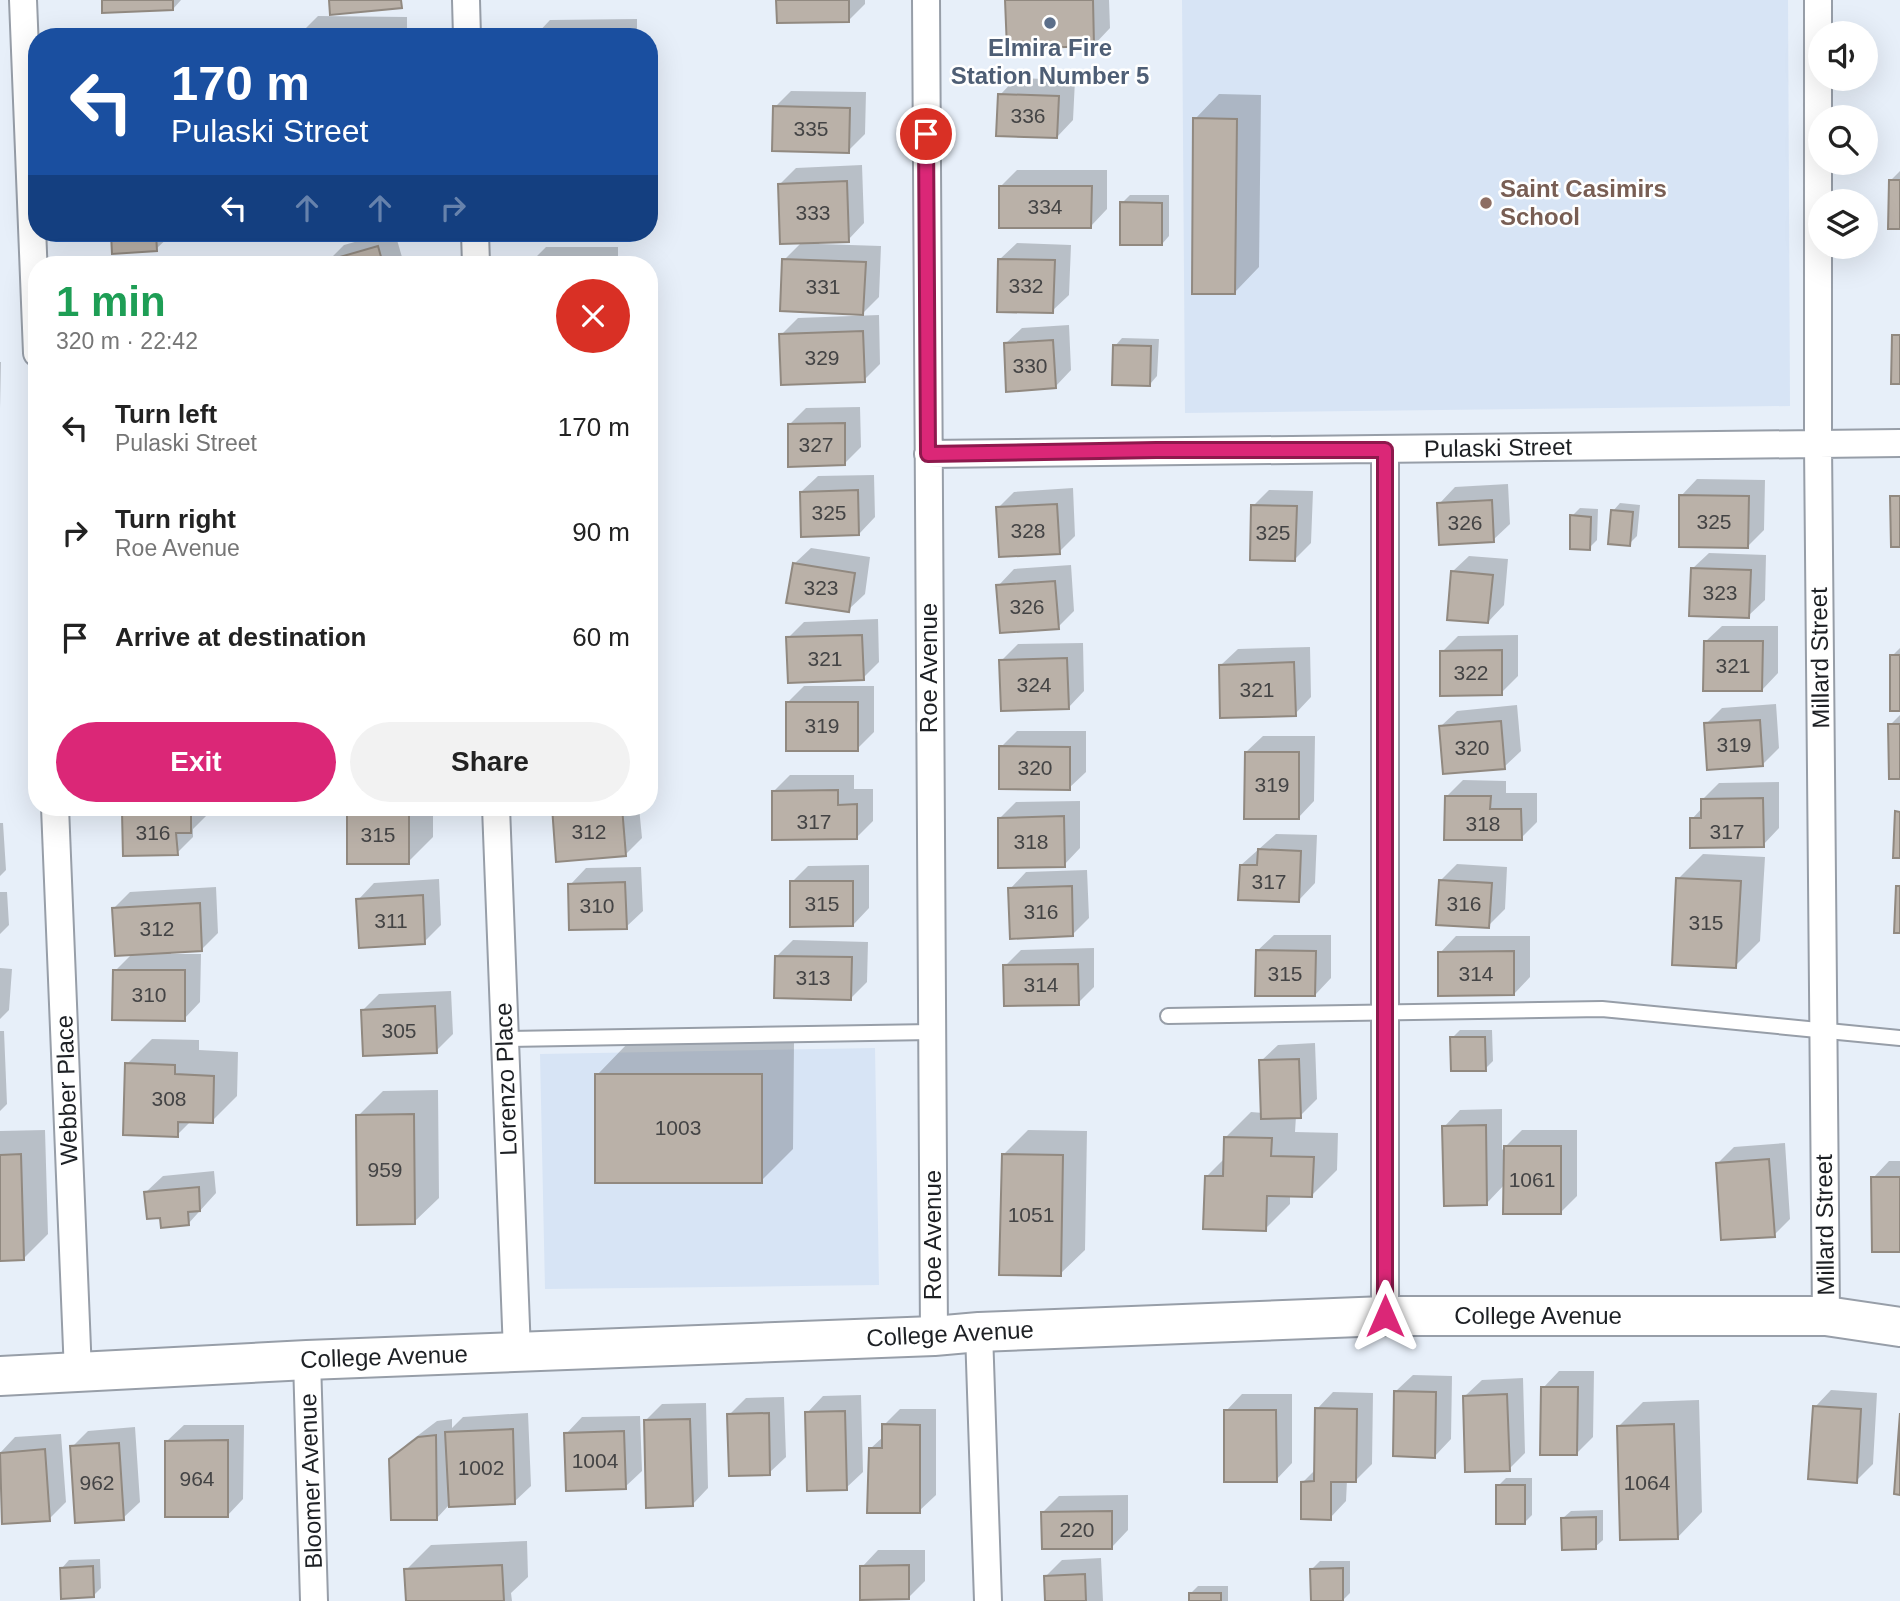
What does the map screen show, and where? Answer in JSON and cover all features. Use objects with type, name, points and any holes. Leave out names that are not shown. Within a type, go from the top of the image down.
[{"type":"main road","name":"College Avenue","points":[[0,1376],[307,1360],[1385,1316],[1825,1316],[1900,1327]]},
{"type":"street","points":[[23,0],[28,126]]},
{"type":"street","points":[[466,0],[467,28]]},
{"type":"street","name":"Roe Avenue","points":[[926,0],[934,1336]]},
{"type":"street","name":"Millard Street","points":[[1818,0],[1818,444],[1825,1316]]},
{"type":"street","name":"Pulaski Street","points":[[928,454],[1900,443]]},
{"type":"street","points":[[1385,450],[1385,1316]]},
{"type":"street","name":"Webber Place","points":[[55,816],[78,1373]]},
{"type":"street","name":"Lorenzo Place","points":[[496,816],[517,1352]]},
{"type":"street","points":[[979,1332],[988,1601]]},
{"type":"street","name":"Bloomer Avenue","points":[[307,1360],[314,1601]]},
{"type":"lane","points":[[1167,1016],[1602,1009],[1900,1038]]},
{"type":"lane","points":[[505,1039],[932,1032]]},
{"type":"shaded area","name":"Saint Casimirs School","points":[[1182,0],[1788,0],[1790,406],[1185,413]]},
{"type":"shaded area","points":[[875,1048],[879,1285],[545,1289],[540,1054]]},
{"type":"building","points":[[102,0],[173,0],[173,10],[102,13]]},
{"type":"building","points":[[329,0],[401,0],[402,8],[330,15]]},
{"type":"building","points":[[776,0],[849,0],[849,22],[777,23]]},
{"type":"building","name":"Elmira Fire Station Number 5","points":[[1005,0],[1093,0],[1094,46],[1007,49]]},
{"type":"building","points":[[998,94],[1059,96],[1057,138],[996,136]]},
{"type":"building","points":[[773,106],[850,108],[849,153],[772,151]]},
{"type":"building","points":[[1193,118],[1237,119],[1235,294],[1192,294]]},
{"type":"building","points":[[1889,180],[1900,180],[1900,229],[1888,229]]},
{"type":"building","points":[[847,181],[849,242],[780,244],[778,184]]},
{"type":"building","points":[[999,186],[1092,186],[1091,228],[999,228]]},
{"type":"building","points":[[1120,202],[1162,203],[1162,245],[1120,245]]},
{"type":"building","points":[[111,242],[156,242],[157,251],[112,254]]},
{"type":"building","points":[[378,246],[381,256],[343,256]]},
{"type":"building","points":[[782,259],[866,262],[863,315],[780,311]]},
{"type":"building","points":[[998,259],[1055,260],[1053,313],[997,312]]},
{"type":"building","points":[[863,331],[865,382],[781,385],[779,334]]},
{"type":"building","points":[[1892,335],[1900,335],[1900,384],[1891,384]]},
{"type":"building","points":[[1053,340],[1056,388],[1006,392],[1004,343]]},
{"type":"building","points":[[1113,345],[1151,346],[1150,386],[1112,385]]},
{"type":"building","points":[[845,423],[845,465],[788,467],[788,424]]},
{"type":"building","points":[[858,490],[859,535],[801,537],[800,492]]},
{"type":"building","points":[[1679,495],[1749,496],[1748,548],[1679,547]]},
{"type":"building","points":[[1890,496],[1900,496],[1900,547],[1891,547]]},
{"type":"building","points":[[1492,500],[1494,542],[1439,545],[1437,503]]},
{"type":"building","points":[[1057,504],[1060,554],[999,557],[996,507]]},
{"type":"building","points":[[1251,505],[1297,506],[1295,561],[1250,560]]},
{"type":"building","points":[[1611,510],[1633,512],[1630,546],[1608,544]]},
{"type":"building","points":[[1570,515],[1591,517],[1590,550],[1570,549]]},
{"type":"building","points":[[793,563],[855,573],[849,612],[786,603]]},
{"type":"building","points":[[1691,568],[1751,570],[1749,618],[1689,616]]},
{"type":"building","points":[[1451,571],[1493,575],[1488,623],[1447,620]]},
{"type":"building","points":[[1055,581],[1059,629],[1000,633],[996,585]]},
{"type":"building","points":[[862,635],[864,680],[788,683],[786,637]]},
{"type":"building","points":[[1704,641],[1763,641],[1762,691],[1703,691]]},
{"type":"building","points":[[1502,650],[1502,695],[1440,696],[1440,651]]},
{"type":"building","points":[[1890,655],[1900,655],[1900,711],[1890,711]]},
{"type":"building","points":[[1067,658],[1069,709],[1001,711],[999,660]]},
{"type":"building","points":[[1294,662],[1296,716],[1220,718],[1219,665]]},
{"type":"building","points":[[786,702],[858,702],[858,751],[786,751]]},
{"type":"building","points":[[1760,720],[1763,766],[1707,770],[1704,723]]},
{"type":"building","points":[[1501,721],[1505,769],[1443,774],[1439,726]]},
{"type":"building","points":[[1888,724],[1900,724],[1900,779],[1889,779]]},
{"type":"building","points":[[999,746],[1070,747],[1070,790],[999,789]]},
{"type":"building","points":[[1245,752],[1299,752],[1299,819],[1244,819]]},
{"type":"building","points":[[838,790],[838,805],[857,804],[857,839],[772,840],[772,791]]},
{"type":"building","points":[[1445,796],[1491,796],[1490,809],[1521,809],[1522,840],[1444,840]]},
{"type":"building","points":[[1763,798],[1764,847],[1690,848],[1690,818],[1701,818],[1701,799]]},
{"type":"building","points":[[1895,811],[1900,812],[1900,858],[1893,858]]},
{"type":"building","points":[[122,816],[191,816],[191,833],[176,833],[178,855],[123,856]]},
{"type":"building","points":[[347,816],[409,816],[409,864],[347,864]]},
{"type":"building","points":[[553,816],[623,816],[626,856],[556,862]]},
{"type":"building","points":[[1064,816],[1065,867],[998,868],[998,818]]},
{"type":"building","points":[[1258,849],[1301,851],[1299,902],[1238,900],[1240,865],[1257,865]]},
{"type":"building","points":[[1676,878],[1741,881],[1736,968],[1672,965]]},
{"type":"building","points":[[1439,880],[1492,883],[1489,928],[1436,925]]},
{"type":"building","points":[[790,881],[853,881],[853,926],[790,927]]},
{"type":"building","points":[[625,882],[627,929],[569,930],[568,884]]},
{"type":"building","points":[[1072,886],[1073,936],[1010,939],[1008,888]]},
{"type":"building","points":[[1896,886],[1900,886],[1900,933],[1894,933]]},
{"type":"building","points":[[423,895],[425,944],[359,948],[356,899]]},
{"type":"building","points":[[200,903],[202,951],[115,956],[112,908]]},
{"type":"building","points":[[1256,950],[1316,951],[1315,996],[1255,996]]},
{"type":"building","points":[[1514,951],[1514,995],[1438,996],[1438,952]]},
{"type":"building","points":[[775,956],[852,957],[851,1000],[774,998]]},
{"type":"building","points":[[1078,964],[1079,1005],[1004,1006],[1003,965]]},
{"type":"building","points":[[113,970],[185,970],[185,1021],[112,1020]]},
{"type":"building","points":[[435,1006],[437,1053],[363,1056],[361,1010]]},
{"type":"building","points":[[1450,1037],[1485,1037],[1486,1071],[1451,1071]]},
{"type":"building","points":[[1299,1059],[1301,1118],[1261,1119],[1259,1060]]},
{"type":"building","points":[[125,1063],[175,1065],[175,1074],[214,1076],[213,1123],[178,1122],[178,1137],[123,1135]]},
{"type":"building","points":[[595,1074],[762,1074],[762,1183],[595,1183]]},
{"type":"building","points":[[414,1114],[415,1224],[357,1225],[356,1115]]},
{"type":"building","points":[[1486,1125],[1487,1205],[1444,1206],[1442,1126]]},
{"type":"building","points":[[1224,1137],[1272,1138],[1271,1156],[1314,1157],[1312,1197],[1267,1196],[1266,1231],[1203,1229],[1205,1176],[1223,1176]]},
{"type":"building","points":[[1504,1146],[1561,1146],[1561,1214],[1503,1214]]},
{"type":"building","points":[[21,1154],[24,1260],[0,1261],[0,1155]]},
{"type":"building","points":[[1002,1154],[1063,1155],[1061,1276],[999,1275]]},
{"type":"building","points":[[1769,1159],[1775,1237],[1721,1240],[1716,1163]]},
{"type":"building","points":[[1871,1177],[1900,1177],[1900,1252],[1872,1252]]},
{"type":"building","points":[[199,1187],[200,1211],[188,1212],[189,1225],[161,1228],[160,1218],[147,1219],[144,1192]]},
{"type":"building","points":[[1541,1387],[1578,1387],[1577,1455],[1540,1455]]},
{"type":"building","points":[[1394,1391],[1436,1392],[1435,1458],[1393,1456]]},
{"type":"building","points":[[1507,1394],[1510,1471],[1465,1472],[1463,1396]]},
{"type":"building","points":[[1813,1406],[1861,1409],[1857,1483],[1808,1479]]},
{"type":"building","points":[[1315,1408],[1357,1409],[1356,1482],[1331,1482],[1331,1520],[1301,1519],[1301,1482],[1314,1481]]},
{"type":"building","points":[[1224,1410],[1276,1410],[1277,1482],[1224,1482]]},
{"type":"building","points":[[845,1411],[847,1490],[807,1491],[805,1412]]},
{"type":"building","points":[[769,1413],[770,1475],[729,1476],[727,1414]]},
{"type":"building","points":[[1900,1413],[1900,1495],[1894,1494]]},
{"type":"building","points":[[690,1419],[693,1506],[646,1508],[644,1420]]},
{"type":"building","points":[[882,1424],[920,1425],[920,1513],[867,1513],[869,1448],[882,1448]]},
{"type":"building","points":[[1674,1424],[1678,1539],[1620,1540],[1617,1426]]},
{"type":"building","points":[[513,1429],[515,1504],[449,1507],[445,1432]]},
{"type":"building","points":[[624,1431],[626,1489],[566,1491],[564,1433]]},
{"type":"building","points":[[436,1435],[437,1520],[391,1520],[389,1459],[418,1437]]},
{"type":"building","points":[[228,1440],[228,1517],[165,1517],[165,1441]]},
{"type":"building","points":[[119,1443],[124,1520],[75,1523],[70,1446]]},
{"type":"building","points":[[45,1449],[50,1521],[2,1524],[0,1453]]},
{"type":"building","points":[[1496,1485],[1525,1485],[1525,1524],[1496,1524]]},
{"type":"building","points":[[1112,1511],[1112,1549],[1042,1549],[1041,1512]]},
{"type":"building","points":[[1596,1517],[1596,1549],[1562,1550],[1561,1518]]},
{"type":"building","points":[[502,1565],[504,1601],[406,1601],[404,1569]]},
{"type":"building","points":[[909,1565],[909,1599],[860,1600],[860,1566]]},
{"type":"building","points":[[93,1566],[94,1597],[61,1599],[60,1568]]},
{"type":"building","points":[[1343,1568],[1343,1601],[1311,1601],[1310,1569]]},
{"type":"building","points":[[1085,1574],[1086,1601],[1045,1601],[1044,1576]]},
{"type":"building","points":[[1189,1593],[1221,1593],[1221,1601],[1189,1601]]},
{"type":"place","name":"Elmira Fire Station Number 5","points":[[1050,23]]},
{"type":"place","name":"Saint Casimirs School","points":[[1486,203]]},
{"type":"route","points":[[926,134],[928,454],[1385,450],[1385,1316]]}]
